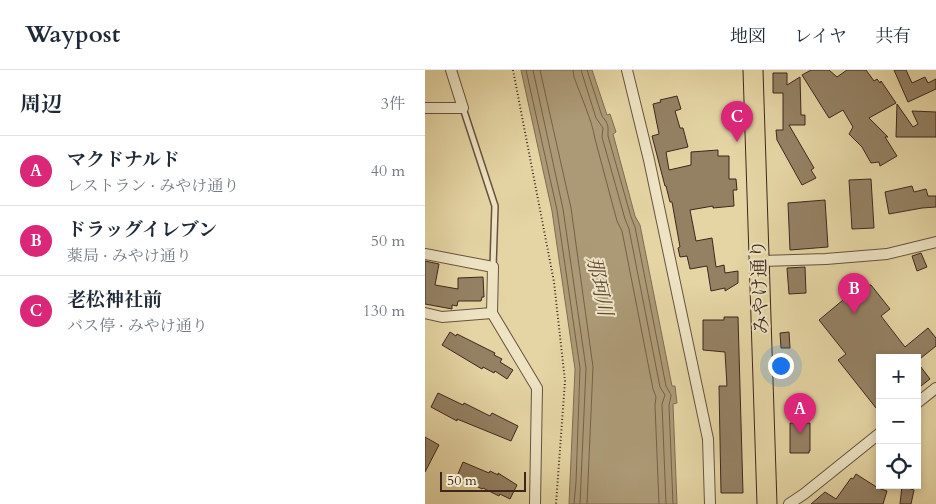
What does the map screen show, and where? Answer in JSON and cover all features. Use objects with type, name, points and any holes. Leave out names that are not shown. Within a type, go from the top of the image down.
[{"type":"highway","name":"みやけ通り","points":[[753,70],[767,504]]},
{"type":"street","points":[[425,108],[463,108],[451,70]]},
{"type":"street","points":[[627,70],[649,160],[708,439],[710,504]]},
{"type":"street","points":[[758,261],[826,259],[887,254],[936,242]]},
{"type":"street","points":[[425,254],[493,267],[492,313],[537,388],[535,504]]},
{"type":"street","points":[[425,313],[442,317],[492,313]]},
{"type":"street","points":[[921,400],[936,388]]},
{"type":"street","points":[[789,504],[876,436]]},
{"type":"lane","points":[[463,108],[495,206],[493,267]]},
{"type":"path","points":[[513,70],[554,282],[565,381],[556,504]]},
{"type":"water","name":"那珂川","points":[[521,70],[592,70],[607,115],[610,114],[616,132],[613,134],[635,216],[640,225],[672,386],[675,386],[677,403],[673,404],[677,504],[569,504],[575,369],[552,211]]},
{"type":"building","points":[[811,70],[829,70],[837,77],[847,70],[866,70],[874,81],[877,79],[880,83],[881,81],[896,103],[869,118],[888,137],[885,137],[897,156],[880,166],[879,162],[871,163],[862,147],[849,134],[853,127],[843,110],[829,118],[802,75]]},
{"type":"building","points":[[894,70],[906,70],[912,83],[925,77],[928,83],[936,79],[936,89],[908,102]]},
{"type":"building","points":[[773,73],[787,73],[787,85],[800,77],[801,115],[805,115],[805,125],[789,125],[814,168],[811,170],[816,178],[802,185],[777,140],[776,130],[783,130],[783,93],[773,93]]},
{"type":"building","points":[[677,96],[681,109],[675,111],[680,128],[683,128],[688,147],[666,152],[669,170],[691,165],[691,152],[718,150],[718,156],[729,156],[729,179],[736,179],[737,190],[733,190],[734,206],[713,208],[713,206],[690,210],[696,241],[712,238],[716,267],[724,265],[725,273],[738,271],[738,283],[725,291],[725,288],[711,291],[707,266],[690,269],[687,256],[680,257],[672,202],[670,202],[665,186],[652,136],[659,134],[653,104],[661,102],[660,100]]},
{"type":"building","points":[[897,104],[913,127],[918,124],[912,111],[936,112],[936,137],[896,137]]},
{"type":"building","points":[[871,179],[874,228],[852,229],[849,180]]},
{"type":"building","points":[[912,186],[914,192],[926,189],[928,196],[936,196],[936,207],[889,214],[885,192]]},
{"type":"building","points":[[825,200],[828,247],[790,250],[788,203]]},
{"type":"building","points":[[921,253],[927,267],[917,271],[912,256]]},
{"type":"building","points":[[425,261],[439,264],[435,285],[458,289],[458,278],[483,277],[484,297],[482,297],[481,301],[458,301],[457,306],[452,305],[452,309],[425,304]]},
{"type":"building","points":[[805,267],[806,293],[789,294],[787,268]]},
{"type":"building","points":[[861,285],[871,285],[890,309],[881,316],[905,347],[928,328],[936,338],[936,346],[921,358],[921,354],[876,354],[876,408],[838,360],[846,354],[819,320]]},
{"type":"building","points":[[724,317],[738,317],[743,493],[721,493],[719,386],[727,386],[725,352],[703,350],[703,320],[724,320]]},
{"type":"building","points":[[450,332],[495,353],[494,355],[502,359],[500,362],[513,370],[507,379],[495,371],[494,373],[483,367],[482,369],[442,345]]},
{"type":"building","points":[[789,332],[790,348],[781,348],[780,333]]},
{"type":"building","points":[[921,367],[930,379],[921,386]]},
{"type":"building","points":[[438,393],[490,416],[492,413],[518,426],[511,441],[457,419],[457,421],[431,407]]},
{"type":"building","points":[[790,423],[810,423],[809,453],[790,453]]},
{"type":"building","points":[[425,437],[439,445],[425,472]]},
{"type":"building","points":[[463,462],[489,473],[490,471],[498,475],[498,473],[517,485],[510,499],[482,489],[457,476]]},
{"type":"building","points":[[856,474],[876,487],[876,489],[887,491],[883,504],[811,504],[825,492],[836,499],[851,478],[853,479]]},
{"type":"building","points":[[902,489],[914,490],[911,504],[900,504]]},
{"type":"place","name":"老松神社前","points":[[737,142]]},
{"type":"place","name":"ドラッグイレブン","points":[[854,314]]},
{"type":"place","name":"マクドナルド","points":[[800,434]]}]
